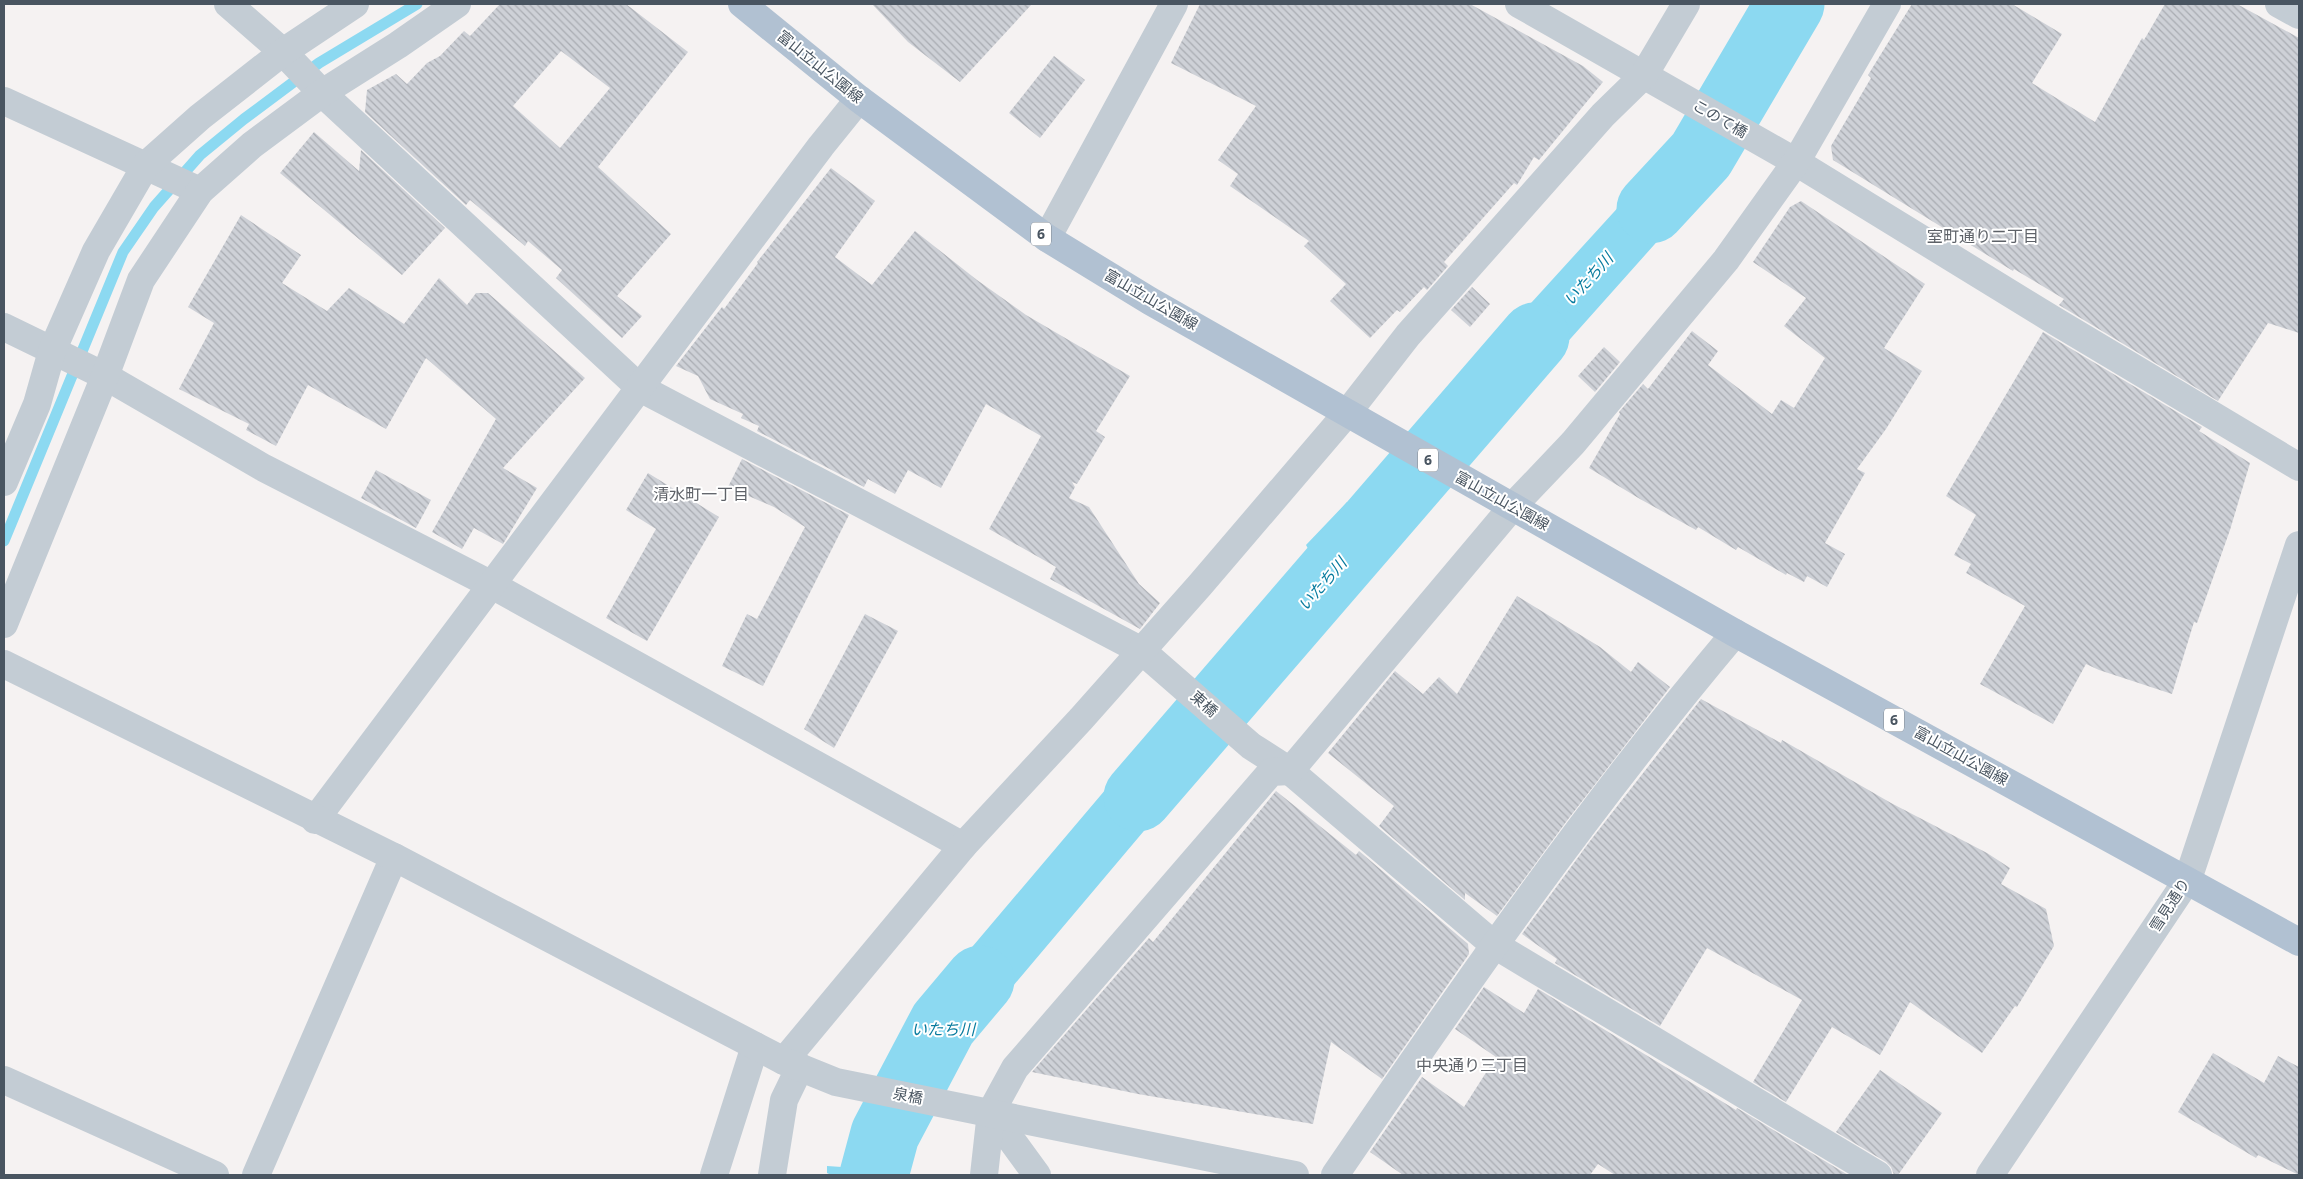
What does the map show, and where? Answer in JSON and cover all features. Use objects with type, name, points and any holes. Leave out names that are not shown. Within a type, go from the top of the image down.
[{"type":"main road","name":"富山立山公園線","points":[[742,4],[859,99],[1047,238],[1150,302],[1734,633],[2299,942]]},
{"type":"street","name":"東橋","points":[[228,4],[283,52],[322,93],[640,388],[1150,657],[1251,746],[1290,771],[1494,944],[1878,1175]]},
{"type":"street","points":[[4,482],[37,404],[52,351],[96,251],[146,165],[200,117],[283,52],[355,4]]},
{"type":"street","points":[[4,624],[105,376],[141,280],[200,191],[252,145],[322,93],[458,4]]},
{"type":"street","points":[[1047,238],[1174,4]]},
{"type":"street","name":"このて橋","points":[[1519,4],[1796,162],[2063,326],[2299,467]]},
{"type":"street","points":[[772,1175],[792,1064],[963,846],[1150,657],[1357,418],[1408,335],[1603,115],[1644,75],[1686,4]]},
{"type":"street","points":[[984,1175],[986,1112],[1015,1068],[1271,772],[1290,771],[1502,501],[1573,443],[1726,260],[1796,162],[1887,4]]},
{"type":"street","points":[[2279,4],[2299,15]]},
{"type":"street","points":[[315,820],[490,584],[640,388],[821,146],[859,99]]},
{"type":"street","points":[[4,101],[200,191]]},
{"type":"street","points":[[4,327],[105,376],[264,468],[490,584],[963,846]]},
{"type":"street","name":"雪見通り","points":[[1990,1175],[2188,880],[2299,545]]},
{"type":"street","points":[[1335,1175],[1494,944],[1618,779],[1734,633]]},
{"type":"street","name":"泉橋","points":[[4,664],[315,820],[394,857],[755,1046],[836,1082],[1295,1175]]},
{"type":"street","points":[[256,1175],[394,857]]},
{"type":"street","points":[[714,1175],[755,1046]]},
{"type":"street","points":[[4,1080],[215,1175]]},
{"type":"street","points":[[986,1112],[1037,1175]]},
{"type":"water","points":[[1754,4],[1814,4],[1794,36],[1757,120],[1708,92]]},
{"type":"water","name":"いたち川","points":[[1687,122],[1732,147],[1720,171],[1497,421],[1448,394],[1644,179]]},
{"type":"water","name":"いたち川","points":[[1347,502],[1406,536],[1241,715],[1201,678],[1311,554],[1306,545]]},
{"type":"water","name":"いたち川","points":[[1178,704],[1219,742],[986,1018],[957,1064],[892,1051],[912,1018]]},
{"type":"water","points":[[853,1127],[917,1137],[907,1175],[831,1175],[827,1173],[827,1166],[842,1167]]},
{"type":"building","points":[[500,4],[626,4],[688,52],[598,167],[671,234],[617,296],[642,316],[622,338],[556,278],[562,270],[528,241],[525,246],[470,200],[466,205],[365,112],[367,90],[396,74],[407,84],[427,63],[440,56],[464,31],[470,36]],"holes":[[[561,51],[610,88],[560,148],[513,106]]]},
{"type":"building","points":[[872,4],[1032,4],[960,82],[908,42]]},
{"type":"building","points":[[1200,4],[1470,4],[1583,66],[1603,82],[1539,160],[1534,157],[1517,185],[1514,183],[1444,262],[1448,266],[1427,290],[1424,287],[1400,312],[1397,310],[1370,338],[1330,301],[1346,284],[1304,246],[1309,241],[1230,186],[1238,174],[1218,160],[1256,106],[1171,63]]},
{"type":"building","points":[[1912,4],[2012,4],[2062,34],[2032,83],[2095,122],[2142,38],[2144,40],[2165,4],[2237,4],[2299,38],[2299,333],[2268,323],[2218,401],[2059,305],[2064,299],[2014,269],[2013,271],[1833,160],[1831,146],[1871,78],[1868,75]]},
{"type":"building","points":[[1054,56],[1085,80],[1040,138],[1009,113]]},
{"type":"building","points":[[314,132],[359,171],[361,150],[445,228],[402,275],[280,173]]},
{"type":"building","points":[[831,168],[875,201],[835,257],[872,285],[915,231],[977,280],[1026,315],[1130,376],[1096,431],[1105,437],[1077,484],[1072,482],[1075,487],[1069,498],[1089,507],[1139,584],[1160,603],[1140,629],[1050,579],[1056,567],[989,529],[1041,436],[986,404],[941,488],[908,470],[895,494],[868,479],[864,487],[757,431],[759,426],[741,418],[743,414],[710,399],[698,376],[676,366],[722,307],[724,309],[757,262]]},
{"type":"building","points":[[1801,201],[1925,284],[1884,348],[1922,371],[1886,429],[1857,469],[1865,473],[1825,543],[1845,554],[1827,587],[1807,576],[1804,582],[1787,573],[1786,575],[1738,547],[1736,550],[1698,527],[1696,530],[1589,468],[1620,414],[1619,412],[1643,384],[1648,389],[1692,331],[1718,351],[1708,365],[1772,414],[1781,400],[1794,408],[1825,358],[1784,326],[1806,298],[1753,262],[1790,207]]},
{"type":"building","points":[[241,215],[301,255],[282,283],[327,311],[349,288],[404,324],[439,278],[467,305],[476,293],[488,293],[585,378],[503,468],[537,488],[503,544],[474,528],[462,549],[432,532],[496,419],[426,358],[386,429],[308,385],[276,446],[246,430],[249,424],[179,389],[214,323],[188,307]]},
{"type":"building","points":[[1472,287],[1490,304],[1470,327],[1451,310]]},
{"type":"building","points":[[2043,332],[2202,427],[2199,431],[2250,463],[2230,530],[2197,623],[2194,622],[2172,694],[2086,664],[2053,724],[1980,684],[2025,606],[1966,573],[1971,564],[1954,555],[1976,515],[1946,496]]},
{"type":"building","points":[[1604,347],[1620,362],[1595,392],[1578,376]]},
{"type":"building","points":[[742,459],[849,515],[763,686],[722,666],[747,614],[757,619],[805,527],[774,507],[728,487]]},
{"type":"building","points":[[376,470],[431,500],[416,528],[361,498]]},
{"type":"building","points":[[648,473],[719,517],[647,641],[606,618],[656,529],[626,510]]},
{"type":"building","points":[[1517,596],[1600,647],[1631,672],[1638,662],[1670,687],[1566,822],[1497,916],[1465,893],[1465,900],[1379,826],[1394,806],[1328,753],[1395,671],[1423,694],[1439,677],[1457,694]]},
{"type":"building","points":[[865,614],[898,631],[834,748],[804,729]]},
{"type":"building","points":[[1701,699],[1781,743],[1782,740],[1891,803],[1987,853],[2010,868],[2001,884],[2046,909],[2054,946],[2017,1007],[2015,1006],[1982,1053],[1910,1002],[1880,1055],[1832,1027],[1786,1102],[1753,1082],[1802,1000],[1707,948],[1660,1026],[1555,963],[1557,959],[1522,934],[1590,841]]},
{"type":"building","points":[[1276,791],[1356,855],[1359,851],[1468,944],[1469,954],[1382,1079],[1331,1042],[1313,1124],[1138,1094],[1032,1072],[1149,938],[1153,942]]},
{"type":"building","points":[[1484,987],[1524,1013],[1538,989],[1736,1110],[1737,1108],[1848,1175],[1615,1175],[1598,1164],[1590,1175],[1403,1175],[1370,1152],[1422,1077],[1464,1107],[1496,1057],[1455,1029]]},
{"type":"building","points":[[2213,1053],[2264,1083],[2278,1056],[2299,1067],[2299,1175],[2258,1155],[2256,1158],[2178,1112]]},
{"type":"building","points":[[1880,1070],[1942,1113],[1898,1175],[1894,1175],[1891,1167],[1886,1162],[1836,1132]]},
{"type":"waterway","points":[[4,541],[123,252],[154,207],[200,155],[244,119],[319,63],[417,4]]},
{"type":"waterway","name":"いたち川","points":[[1651,209],[1701,155],[1790,4]]},
{"type":"waterway","name":"いたち川","points":[[1138,797],[1535,337]]},
{"type":"waterway","name":"いたち川","points":[[874,1175],[885,1134],[943,1024],[980,980]]},
{"type":"district","name":"室町通り二丁目","points":[[1983,236]]},
{"type":"district","name":"清水町一丁目","points":[[701,494]]},
{"type":"district","name":"中央通り三丁目","points":[[1472,1065]]}]
